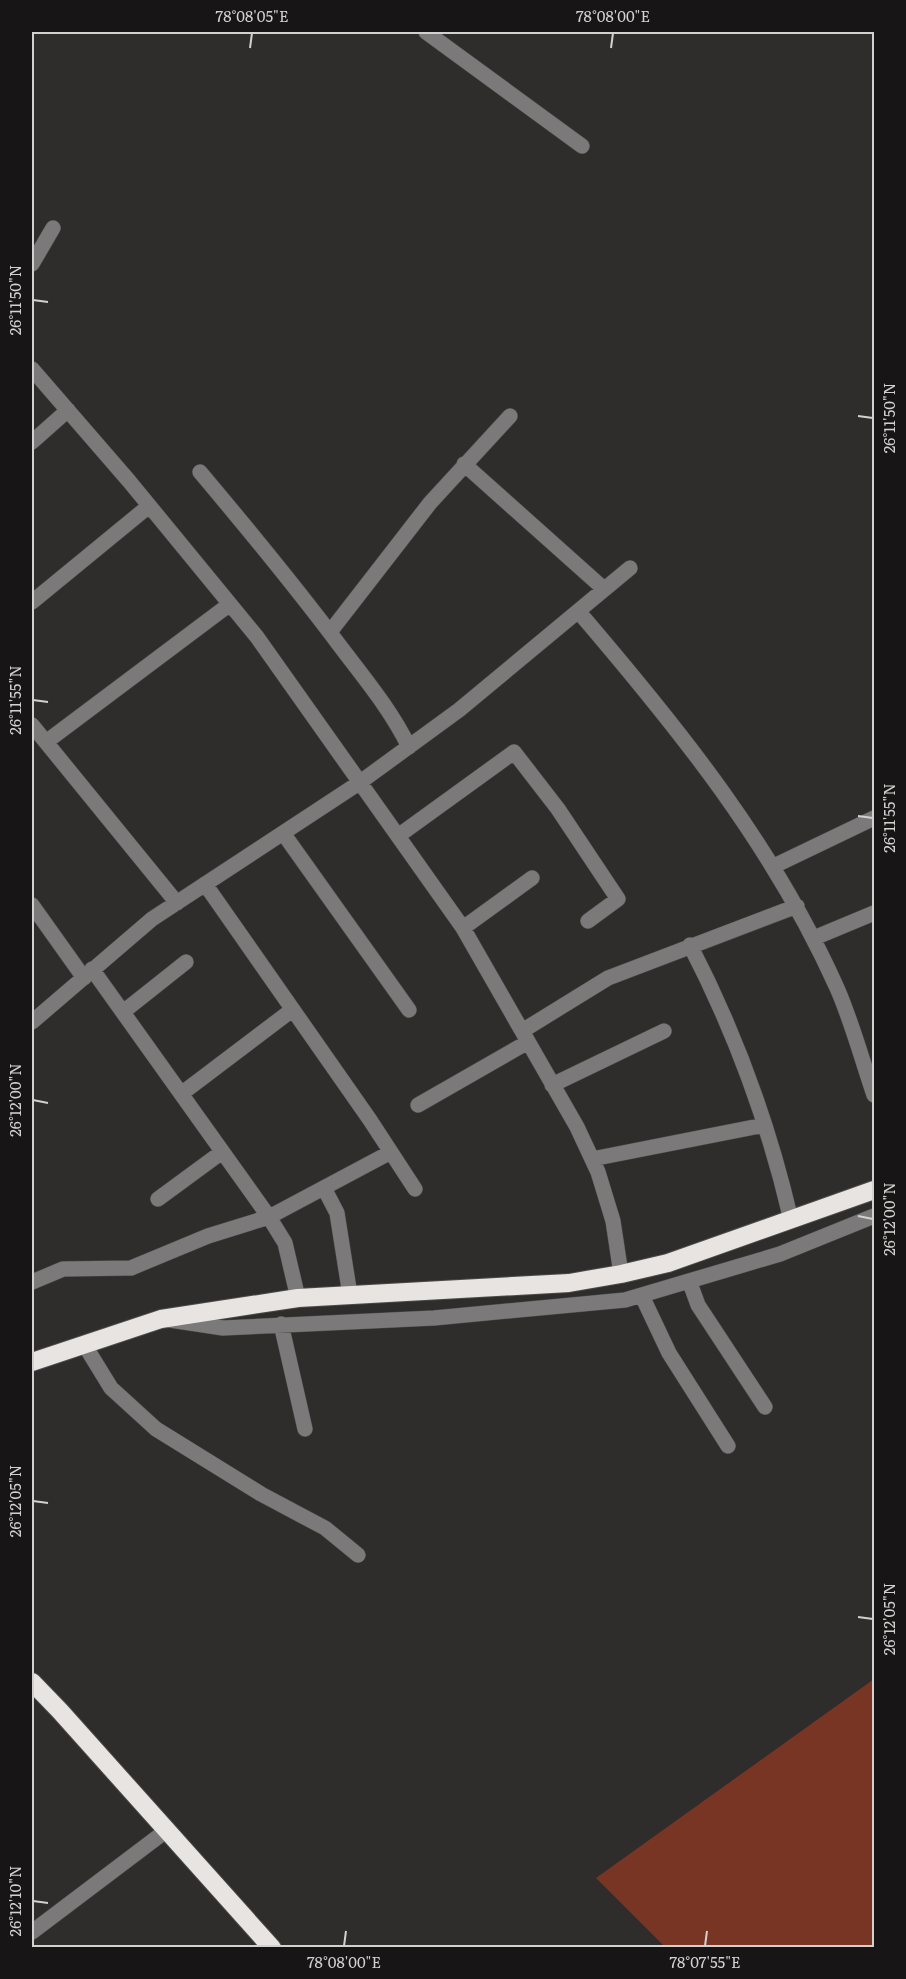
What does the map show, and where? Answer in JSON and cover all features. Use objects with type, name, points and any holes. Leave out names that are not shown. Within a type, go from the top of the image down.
[{"type":"highway","points":[[32,1362],[161,1319],[298,1298],[569,1283],[621,1274],[668,1263],[874,1190]]},
{"type":"highway","points":[[32,1682],[272,1947]]},
{"type":"street","points":[[426,32],[582,146]]},
{"type":"street","points":[[32,264],[53,228]]},
{"type":"street","points":[[32,369],[149,506],[257,638],[463,928],[577,1127],[592,1159],[613,1221],[621,1274]]},
{"type":"street","points":[[32,442],[68,410]]},
{"type":"street","points":[[330,632],[430,503],[510,416]]},
{"type":"street","points":[[464,464],[604,590]]},
{"type":"street","points":[[200,472],[264,547],[330,632],[395,719],[409,747]]},
{"type":"street","points":[[32,602],[149,506]]},
{"type":"street","points":[[32,1022],[152,919],[359,783],[459,710],[630,568]]},
{"type":"street","points":[[46,741],[230,604]]},
{"type":"street","points":[[578,611],[650,696],[725,793],[774,866],[814,938],[838,991],[874,1095]]},
{"type":"street","points":[[32,725],[177,903]]},
{"type":"street","points":[[398,836],[514,752],[558,808],[618,899],[588,921]]},
{"type":"street","points":[[774,866],[874,818]]},
{"type":"street","points":[[283,833],[409,1010]]},
{"type":"street","points":[[463,928],[532,878]]},
{"type":"street","points":[[205,884],[415,1189]]},
{"type":"street","points":[[32,905],[123,1012],[268,1217],[285,1243],[298,1298]]},
{"type":"street","points":[[418,1105],[525,1037],[608,978],[797,906]]},
{"type":"street","points":[[814,938],[874,913]]},
{"type":"street","points":[[690,945],[750,1080],[780,1169],[791,1220]]},
{"type":"street","points":[[123,1012],[186,962]]},
{"type":"street","points":[[181,1094],[292,1010]]},
{"type":"street","points":[[552,1085],[664,1031]]},
{"type":"street","points":[[592,1159],[764,1125]]},
{"type":"street","points":[[159,1199],[222,1152]]},
{"type":"street","points":[[32,1282],[63,1269],[131,1268],[208,1236],[268,1217],[391,1152]]},
{"type":"street","points":[[324,1188],[337,1213],[350,1295]]},
{"type":"street","points":[[161,1319],[223,1328],[434,1318],[625,1300],[690,1283],[780,1254],[874,1216]]},
{"type":"street","points":[[690,1283],[698,1305],[765,1407]]},
{"type":"street","points":[[642,1296],[669,1353],[728,1446]]},
{"type":"street","points":[[281,1324],[305,1429]]},
{"type":"street","points":[[84,1344],[111,1388],[156,1429],[261,1494],[325,1528],[358,1555]]},
{"type":"street","points":[[32,1932],[167,1830]]},
{"type":"shaded area","points":[[874,1679],[874,1947],[665,1947],[596,1878]]}]
